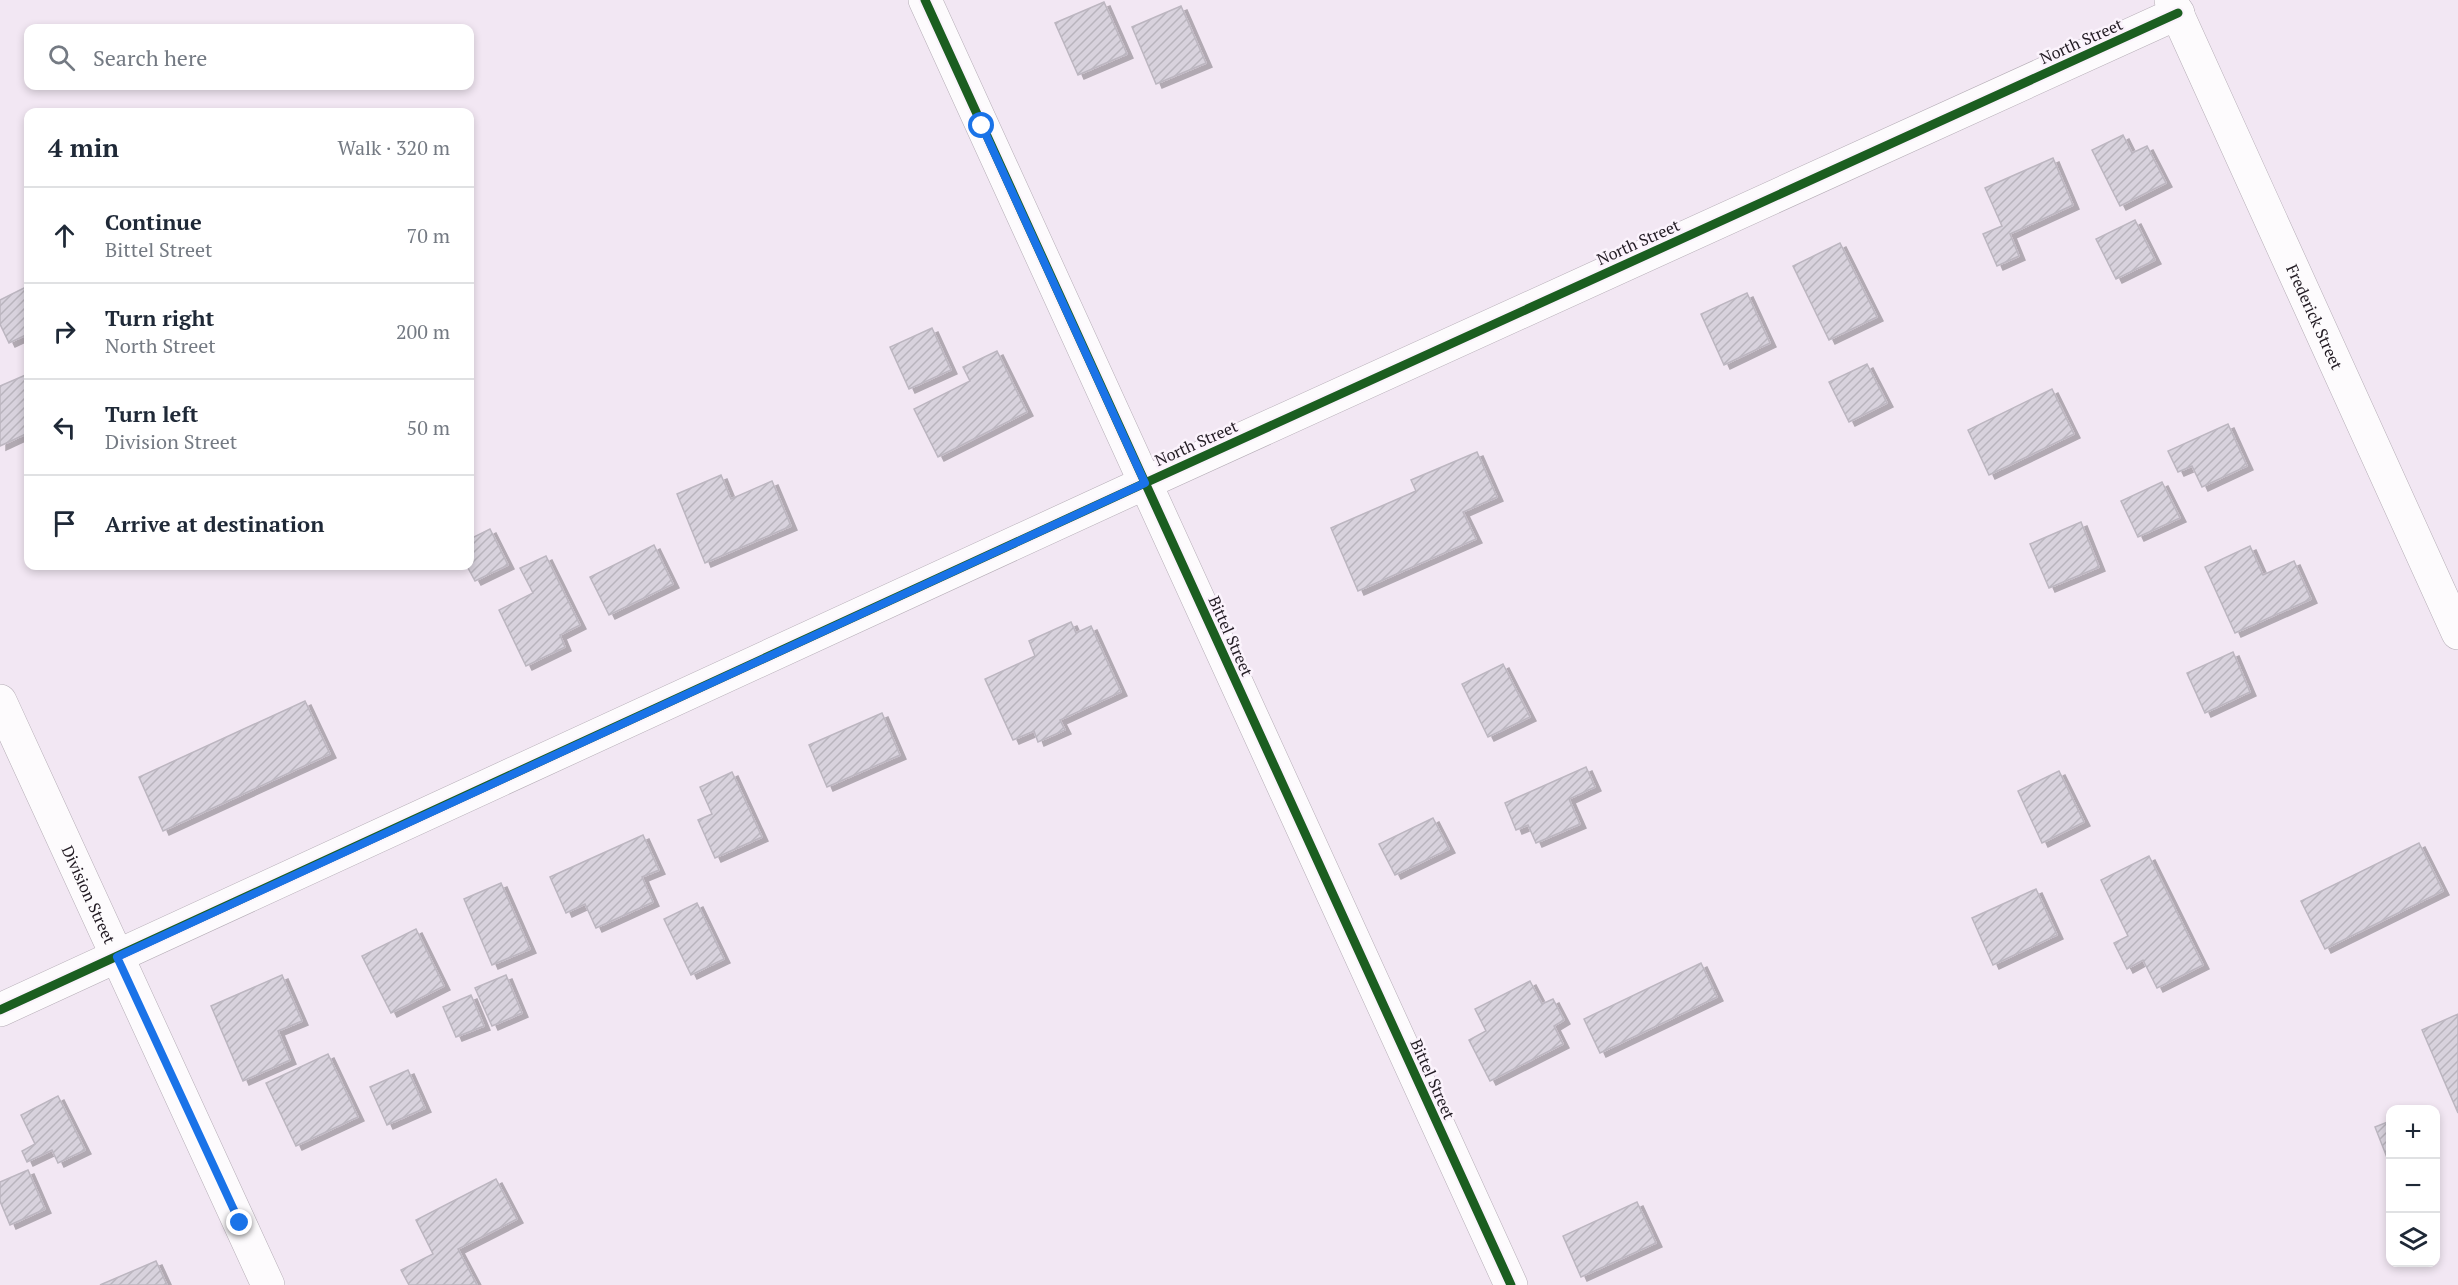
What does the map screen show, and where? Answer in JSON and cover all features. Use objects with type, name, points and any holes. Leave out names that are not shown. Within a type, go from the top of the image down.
[{"type":"street","name":"Bittel Street","points":[[925,0],[1511,1285]]},
{"type":"street","name":"North Street","points":[[0,1010],[2174,7]]},
{"type":"street","name":"Frederick Street","points":[[2174,7],[2458,633]]},
{"type":"street","name":"Division Street","points":[[0,701],[268,1285]]},
{"type":"building","points":[[1104,2],[1127,54],[1078,75],[1055,23]]},
{"type":"building","points":[[1181,6],[1206,63],[1156,84],[1132,27]]},
{"type":"building","points":[[2123,135],[2132,153],[2147,146],[2166,183],[2120,206],[2092,150]]},
{"type":"building","points":[[2053,158],[2073,205],[2010,234],[2019,256],[1997,266],[1983,234],[2002,226],[1985,188]]},
{"type":"building","points":[[2135,220],[2155,260],[2116,279],[2096,239]]},
{"type":"building","points":[[1840,243],[1877,317],[1829,340],[1793,266]]},
{"type":"building","points":[[24,288],[24,336],[9,343],[0,324],[0,300]]},
{"type":"building","points":[[1747,293],[1770,343],[1724,365],[1701,314]]},
{"type":"building","points":[[932,328],[951,370],[909,389],[890,347]]},
{"type":"building","points":[[997,351],[1027,412],[938,457],[914,409],[970,381],[963,367]]},
{"type":"building","points":[[1867,364],[1887,403],[1849,422],[1829,382]]},
{"type":"building","points":[[24,376],[24,435],[0,446],[0,386]]},
{"type":"building","points":[[2052,389],[2074,434],[1989,475],[1968,430]]},
{"type":"building","points":[[2228,424],[2247,466],[2202,487],[2192,466],[2178,472],[2168,451]]},
{"type":"building","points":[[1477,452],[1497,497],[1463,512],[1476,539],[1358,591],[1331,528],[1416,491],[1411,480]]},
{"type":"building","points":[[721,475],[731,499],[772,481],[791,526],[705,563],[677,494]]},
{"type":"building","points":[[2162,482],[2180,518],[2138,537],[2121,501]]},
{"type":"building","points":[[2081,522],[2099,567],[2049,588],[2030,544]]},
{"type":"building","points":[[490,529],[508,565],[475,581],[469,570],[474,570],[474,537]]},
{"type":"building","points":[[654,545],[673,584],[609,615],[590,577]]},
{"type":"building","points":[[2250,546],[2263,575],[2294,561],[2311,599],[2235,633],[2205,567]]},
{"type":"building","points":[[546,556],[580,625],[560,635],[565,647],[526,666],[499,610],[533,593],[520,568]]},
{"type":"building","points":[[1071,622],[1076,633],[1091,626],[1121,692],[1060,720],[1065,730],[1038,742],[1034,731],[1013,740],[985,679],[1035,656],[1029,641]]},
{"type":"building","points":[[2233,652],[2250,692],[2205,713],[2187,673]]},
{"type":"building","points":[[1503,664],[1530,717],[1488,737],[1462,684]]},
{"type":"building","points":[[305,701],[330,754],[163,831],[139,777]]},
{"type":"building","points":[[882,713],[900,755],[827,787],[809,745]]},
{"type":"building","points":[[1586,767],[1595,787],[1569,799],[1580,824],[1536,843],[1528,825],[1516,830],[1505,803]]},
{"type":"building","points":[[2059,771],[2084,822],[2042,843],[2018,791]]},
{"type":"building","points":[[732,772],[762,837],[715,858],[698,820],[712,814],[700,787]]},
{"type":"building","points":[[1433,818],[1449,849],[1395,875],[1379,844]]},
{"type":"building","points":[[643,835],[659,870],[642,877],[653,902],[596,928],[585,904],[566,913],[550,877]]},
{"type":"building","points":[[2419,843],[2443,891],[2325,949],[2301,901]]},
{"type":"building","points":[[2149,856],[2203,965],[2157,988],[2143,960],[2127,969],[2114,943],[2128,936],[2101,880]]},
{"type":"building","points":[[501,883],[530,949],[492,965],[464,899]]},
{"type":"building","points":[[2036,889],[2057,935],[1993,965],[1972,918]]},
{"type":"building","points":[[697,903],[724,959],[691,975],[664,919]]},
{"type":"building","points":[[416,929],[444,986],[391,1013],[362,956]]},
{"type":"building","points":[[1701,963],[1717,997],[1600,1053],[1584,1019]]},
{"type":"building","points":[[282,975],[302,1021],[278,1031],[290,1060],[243,1081],[211,1006]]},
{"type":"building","points":[[506,975],[522,1013],[492,1026],[475,988]]},
{"type":"building","points":[[1530,981],[1542,1004],[1553,999],[1564,1020],[1554,1026],[1563,1044],[1490,1081],[1469,1040],[1486,1031],[1475,1009]]},
{"type":"building","points":[[471,995],[484,1026],[456,1037],[443,1007]]},
{"type":"building","points":[[2458,1014],[2458,1113],[2422,1030]]},
{"type":"building","points":[[328,1054],[358,1117],[296,1146],[266,1083]]},
{"type":"building","points":[[408,1070],[425,1108],[387,1125],[370,1087]]},
{"type":"building","points":[[58,1096],[85,1150],[58,1163],[52,1150],[27,1162],[22,1151],[35,1144],[21,1115]]},
{"type":"building","points":[[2386,1123],[2386,1155],[2375,1127]]},
{"type":"building","points":[[28,1170],[45,1209],[10,1225],[0,1201],[0,1182]]},
{"type":"building","points":[[496,1179],[517,1219],[458,1249],[477,1285],[409,1285],[401,1270],[433,1254],[416,1220]]},
{"type":"building","points":[[1637,1202],[1656,1243],[1581,1277],[1563,1236]]},
{"type":"building","points":[[156,1261],[167,1285],[100,1285]]},
{"type":"cycle path","points":[[925,0],[1511,1285]]},
{"type":"cycle path","points":[[0,1010],[1145,483],[2178,13]]},
{"type":"route","points":[[240,1223],[117,957],[1145,483],[982,126]]}]
